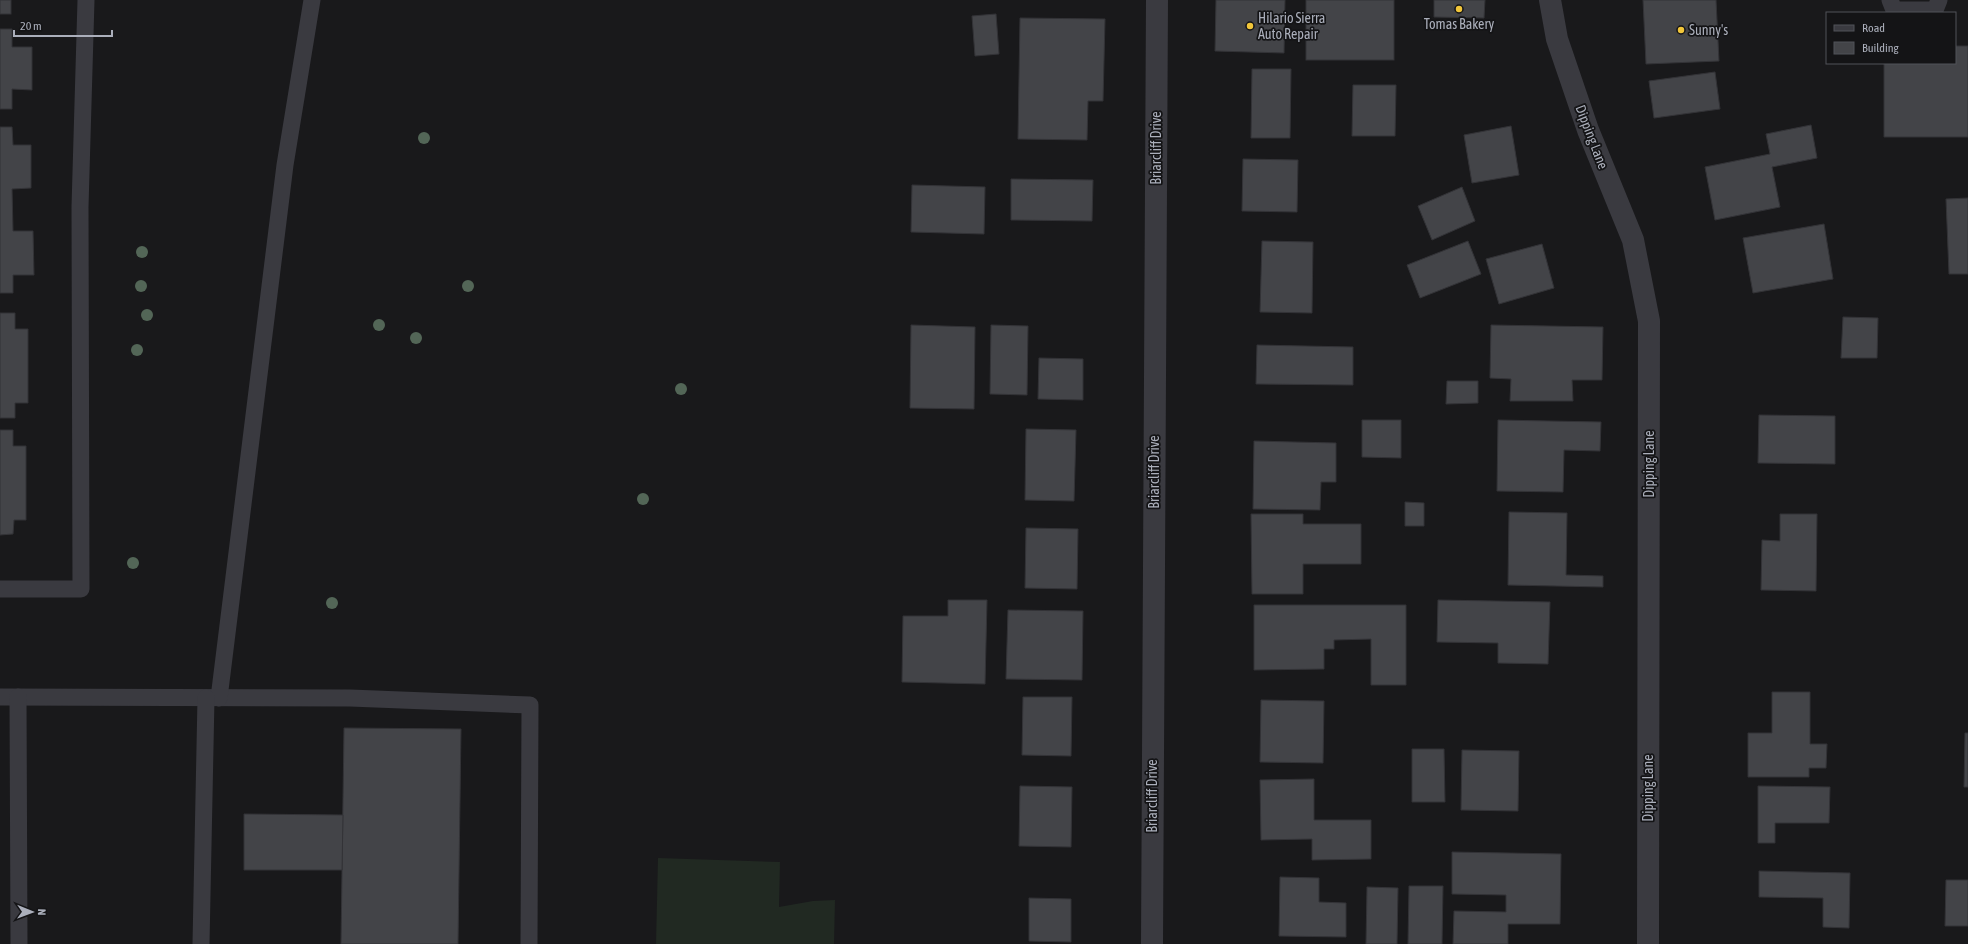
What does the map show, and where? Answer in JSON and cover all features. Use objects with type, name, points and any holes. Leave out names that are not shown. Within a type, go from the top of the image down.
[{"type":"street","name":"Briarcliff Drive","points":[[1152,944],[1157,0]]},
{"type":"street","name":"Dipping Lane","points":[[1550,0],[1557,39],[1588,130],[1633,240],[1649,321],[1648,944]]},
{"type":"lane","points":[[0,589],[81,589],[80,207],[86,0]]},
{"type":"lane","points":[[201,944],[212,698],[285,165],[312,0]]},
{"type":"lane","points":[[1890,0],[1894,10],[1935,10],[1939,0]]},
{"type":"lane","points":[[0,697],[350,698],[530,706],[529,944]]},
{"type":"lane","points":[[18,697],[19,944]]},
{"type":"shaded area","points":[[658,858],[780,862],[779,907],[813,901],[835,900],[834,944],[656,944]]},
{"type":"building","points":[[0,0],[11,0],[11,14],[0,14]]},
{"type":"building","name":"Hilario Sierra Auto Repair","points":[[1216,0],[1285,0],[1284,53],[1215,51]]},
{"type":"building","points":[[1306,0],[1394,0],[1394,60],[1306,60]]},
{"type":"building","name":"Tomas Bakery","points":[[1434,0],[1485,0],[1484,18],[1434,17]]},
{"type":"building","name":"Sunny's","points":[[1643,0],[1716,0],[1719,61],[1646,64]]},
{"type":"building","points":[[996,14],[999,54],[975,56],[972,16]]},
{"type":"building","points":[[1020,18],[1105,19],[1103,101],[1088,101],[1087,140],[1018,139]]},
{"type":"building","points":[[0,29],[12,29],[12,47],[32,47],[32,90],[12,89],[12,109],[0,109]]},
{"type":"building","points":[[1956,46],[1968,46],[1968,137],[1884,137],[1884,64],[1956,64]]},
{"type":"building","points":[[1252,69],[1291,69],[1290,138],[1251,138]]},
{"type":"building","points":[[1715,72],[1720,109],[1654,118],[1649,81]]},
{"type":"building","points":[[1353,85],[1396,85],[1395,136],[1352,136]]},
{"type":"building","points":[[1811,125],[1817,158],[1772,167],[1780,207],[1715,220],[1705,167],[1770,154],[1766,134]]},
{"type":"building","points":[[1511,126],[1519,175],[1472,183],[1464,135]]},
{"type":"building","points":[[0,127],[12,127],[13,145],[31,145],[31,188],[12,189],[13,231],[33,231],[34,275],[13,275],[13,293],[0,293]]},
{"type":"building","points":[[1243,159],[1298,160],[1297,212],[1242,211]]},
{"type":"building","points":[[1011,179],[1093,180],[1092,221],[1011,220]]},
{"type":"building","points":[[912,185],[985,187],[984,234],[911,232]]},
{"type":"building","points":[[1462,187],[1475,221],[1432,240],[1418,206]]},
{"type":"building","points":[[1968,198],[1968,274],[1949,274],[1946,199]]},
{"type":"building","points":[[1824,224],[1833,279],[1753,293],[1743,238]]},
{"type":"building","points":[[1262,241],[1313,242],[1312,313],[1260,312]]},
{"type":"building","points":[[1468,241],[1481,274],[1420,298],[1407,265]]},
{"type":"building","points":[[1542,244],[1554,288],[1499,304],[1486,259]]},
{"type":"building","points":[[0,313],[15,313],[15,329],[28,329],[28,403],[15,403],[15,418],[0,418]]},
{"type":"building","points":[[1843,317],[1878,318],[1877,358],[1841,358]]},
{"type":"building","points":[[911,325],[975,327],[974,409],[910,408]]},
{"type":"building","points":[[991,325],[1028,326],[1027,395],[990,394]]},
{"type":"building","points":[[1491,325],[1603,327],[1602,380],[1572,380],[1573,401],[1510,401],[1511,379],[1490,378]]},
{"type":"building","points":[[1257,345],[1353,347],[1353,385],[1256,384]]},
{"type":"building","points":[[1039,358],[1083,359],[1083,400],[1038,399]]},
{"type":"building","points":[[1447,381],[1478,381],[1478,403],[1446,404]]},
{"type":"building","points":[[1759,415],[1835,416],[1835,464],[1758,463]]},
{"type":"building","points":[[1362,420],[1401,420],[1401,458],[1362,457]]},
{"type":"building","points":[[1498,420],[1601,422],[1600,451],[1564,450],[1563,492],[1497,491]]},
{"type":"building","points":[[1026,429],[1076,430],[1074,501],[1025,500]]},
{"type":"building","points":[[0,430],[13,430],[13,446],[26,446],[26,520],[14,520],[13,534],[0,535]]},
{"type":"building","points":[[1254,441],[1336,443],[1336,482],[1321,482],[1320,510],[1253,509]]},
{"type":"building","points":[[1405,502],[1424,503],[1424,526],[1405,526]]},
{"type":"building","points":[[1509,512],[1567,513],[1566,575],[1603,576],[1603,587],[1508,585]]},
{"type":"building","points":[[1251,514],[1303,514],[1303,524],[1361,524],[1361,564],[1303,564],[1303,594],[1252,594]]},
{"type":"building","points":[[1780,514],[1817,514],[1816,591],[1761,590],[1762,540],[1780,541]]},
{"type":"building","points":[[1026,528],[1078,529],[1077,589],[1025,588]]},
{"type":"building","points":[[948,600],[987,600],[985,684],[902,682],[903,616],[948,616]]},
{"type":"building","points":[[1438,600],[1550,602],[1548,664],[1498,663],[1498,643],[1437,642]]},
{"type":"building","points":[[1254,605],[1406,605],[1406,685],[1371,685],[1371,639],[1334,640],[1334,649],[1324,649],[1324,669],[1254,670]]},
{"type":"building","points":[[1008,610],[1083,611],[1082,680],[1006,679]]},
{"type":"building","points":[[1772,692],[1810,692],[1810,744],[1827,744],[1826,768],[1809,768],[1809,777],[1748,777],[1748,733],[1772,733]]},
{"type":"building","points":[[1023,697],[1072,697],[1071,756],[1022,755]]},
{"type":"building","points":[[1261,700],[1324,701],[1323,763],[1260,762]]},
{"type":"building","points":[[344,728],[461,729],[458,944],[341,944]]},
{"type":"building","points":[[1965,733],[1968,733],[1968,787],[1964,787]]},
{"type":"building","points":[[1412,749],[1444,749],[1445,802],[1412,802]]},
{"type":"building","points":[[1462,750],[1519,751],[1518,811],[1461,810]]},
{"type":"building","points":[[1314,779],[1314,820],[1371,820],[1371,859],[1312,860],[1312,839],[1261,840],[1260,780]]},
{"type":"building","points":[[1020,786],[1072,787],[1071,847],[1019,846]]},
{"type":"building","points":[[1758,786],[1830,787],[1829,823],[1775,823],[1775,843],[1758,843]]},
{"type":"building","points":[[244,814],[343,815],[342,870],[244,870]]},
{"type":"building","points":[[1452,852],[1561,854],[1560,924],[1508,924],[1508,944],[1453,944],[1454,911],[1506,912],[1506,895],[1452,894]]},
{"type":"building","points":[[1759,871],[1850,873],[1849,928],[1823,927],[1823,898],[1759,897]]},
{"type":"building","points":[[1280,877],[1319,878],[1319,902],[1346,903],[1346,937],[1279,936]]},
{"type":"building","points":[[1946,880],[1968,880],[1968,926],[1945,926]]},
{"type":"building","points":[[1409,886],[1443,886],[1442,944],[1408,944]]},
{"type":"building","points":[[1367,887],[1398,888],[1397,944],[1366,944]]},
{"type":"building","points":[[1029,898],[1071,899],[1071,942],[1029,941]]},
{"type":"place","name":"Tomas Bakery","points":[[1459,9]]},
{"type":"place","name":"Hilario Sierra Auto Repair","points":[[1250,26]]},
{"type":"place","name":"Sunny's","points":[[1681,30]]}]
